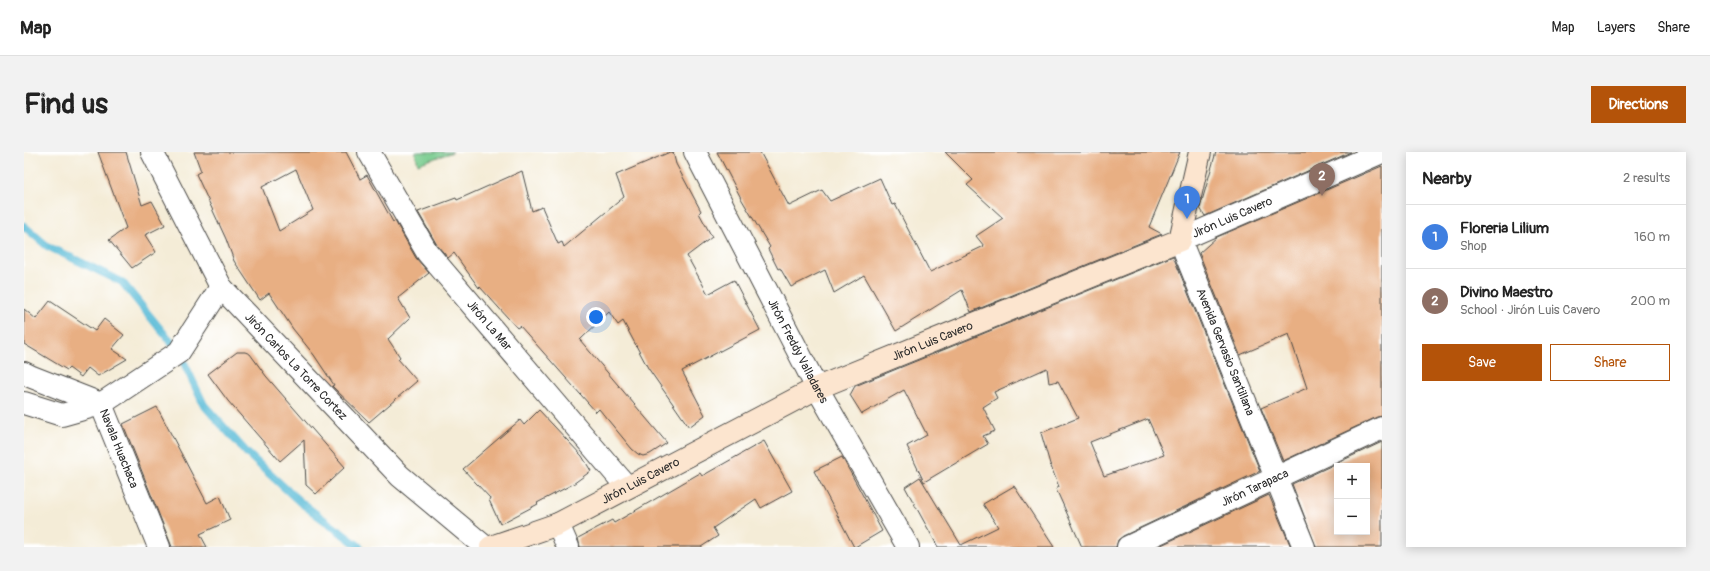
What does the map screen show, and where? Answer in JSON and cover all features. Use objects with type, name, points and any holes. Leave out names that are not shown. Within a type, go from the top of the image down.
[{"type":"street","name":"Jirón Carlos La Torre Cortez","points":[[152,152],[221,288],[400,476],[485,547]]},
{"type":"street","name":"Jirón La Mar","points":[[369,152],[427,252],[627,487]]},
{"type":"street","name":"Jirón Freddy Valladares","points":[[695,152],[817,388],[908,547]]},
{"type":"street","points":[[1180,240],[1200,152]]},
{"type":"street","name":"Jirón Luis Cavero","points":[[491,547],[558,524],[817,388],[1180,240],[1382,152]]},
{"type":"street","name":"Avenida Gervasio Santillana","points":[[1180,240],[1304,547]]},
{"type":"street","points":[[24,403],[62,415],[101,404],[179,352],[221,288]]},
{"type":"street","name":"Navala Huachaca","points":[[24,373],[101,404],[160,547]]},
{"type":"street","name":"Jirón Tarapaca","points":[[1128,547],[1382,428]]},
{"type":"street","points":[[558,524],[568,547]]},
{"type":"green space","points":[[415,152],[453,152],[418,164]]},
{"type":"building","points":[[98,152],[126,152],[142,205],[152,201],[165,225],[145,235],[156,252],[132,268],[109,240],[126,228]]},
{"type":"building","points":[[194,152],[346,152],[360,179],[367,175],[393,222],[395,221],[416,258],[429,273],[398,298],[410,318],[388,339],[400,357],[398,359],[417,381],[369,422],[332,386],[334,385],[314,355],[293,329],[269,293],[260,300],[234,261],[226,239],[196,174],[201,171]],"holes":[[[296,169],[313,210],[279,231],[262,187]]]},
{"type":"building","points":[[673,152],[676,164],[701,211],[699,213],[712,237],[687,256],[708,294],[734,280],[760,330],[682,371],[705,415],[689,427],[648,368],[623,321],[618,325],[609,312],[580,340],[667,443],[650,454],[643,456],[632,449],[599,409],[596,412],[520,326],[517,328],[480,287],[479,288],[454,253],[448,258],[437,245],[418,212],[456,198],[457,200],[522,171],[532,211],[542,207],[558,244],[562,242],[564,247],[624,197],[616,175]]},
{"type":"building","points":[[717,152],[760,152],[789,206],[822,190],[830,201],[880,178],[892,205],[895,204],[930,272],[984,246],[976,236],[1003,218],[967,185],[973,180],[945,152],[1180,152],[1149,227],[1162,234],[971,312],[962,290],[896,331],[864,275],[834,293],[825,270],[791,287],[780,268],[778,269],[768,249],[770,247],[742,200]]},
{"type":"building","points":[[1216,152],[1351,152],[1205,216],[1200,208]]},
{"type":"building","points":[[1382,166],[1382,416],[1283,461],[1261,408],[1307,388],[1289,334],[1240,355],[1199,253],[1217,237]]},
{"type":"building","points":[[1173,256],[1260,471],[1123,536],[1118,540],[1116,547],[1082,547],[1056,489],[1059,487],[1050,464],[1041,433],[1078,418],[1058,381],[1049,383],[1047,368],[994,392],[997,398],[983,407],[995,431],[983,436],[988,444],[924,482],[907,446],[927,435],[904,390],[862,414],[850,395],[855,386]],"holes":[[[1148,419],[1164,455],[1104,476],[1090,442]]]},
{"type":"building","points":[[50,301],[95,331],[104,319],[124,335],[112,349],[127,359],[98,376],[88,368],[81,377],[69,368],[67,370],[24,344],[24,309],[36,319]]},
{"type":"building","points":[[237,352],[245,352],[250,354],[266,376],[345,467],[316,494],[306,485],[304,440],[280,461],[228,401],[208,374]]},
{"type":"building","points":[[157,407],[207,503],[220,496],[230,520],[200,534],[207,547],[172,547],[123,424]]},
{"type":"building","points":[[539,410],[582,456],[591,471],[573,484],[500,524],[489,500],[490,498],[463,469],[520,420],[524,425]]},
{"type":"building","points":[[764,441],[792,491],[761,508],[756,499],[713,528],[718,536],[701,547],[580,547],[578,538],[612,520],[614,523],[700,473],[702,476]]},
{"type":"building","points":[[1382,442],[1382,547],[1316,547],[1292,484],[1334,464],[1334,535],[1370,535],[1370,463],[1337,463]]},
{"type":"building","points":[[842,457],[882,531],[855,547],[814,471]]},
{"type":"building","points":[[920,477],[961,545],[998,527],[983,504],[1014,486],[1054,547],[938,547],[905,487]]},
{"type":"building","points":[[1269,495],[1291,547],[1157,547]]},
{"type":"waterway","points":[[24,226],[47,246],[122,282],[179,352],[204,405],[247,453],[300,502],[360,547]]},
{"type":"place","name":"Divino Maestro","points":[[1322,196]]},
{"type":"place","name":"Floreria Lilium","points":[[1187,219]]}]
